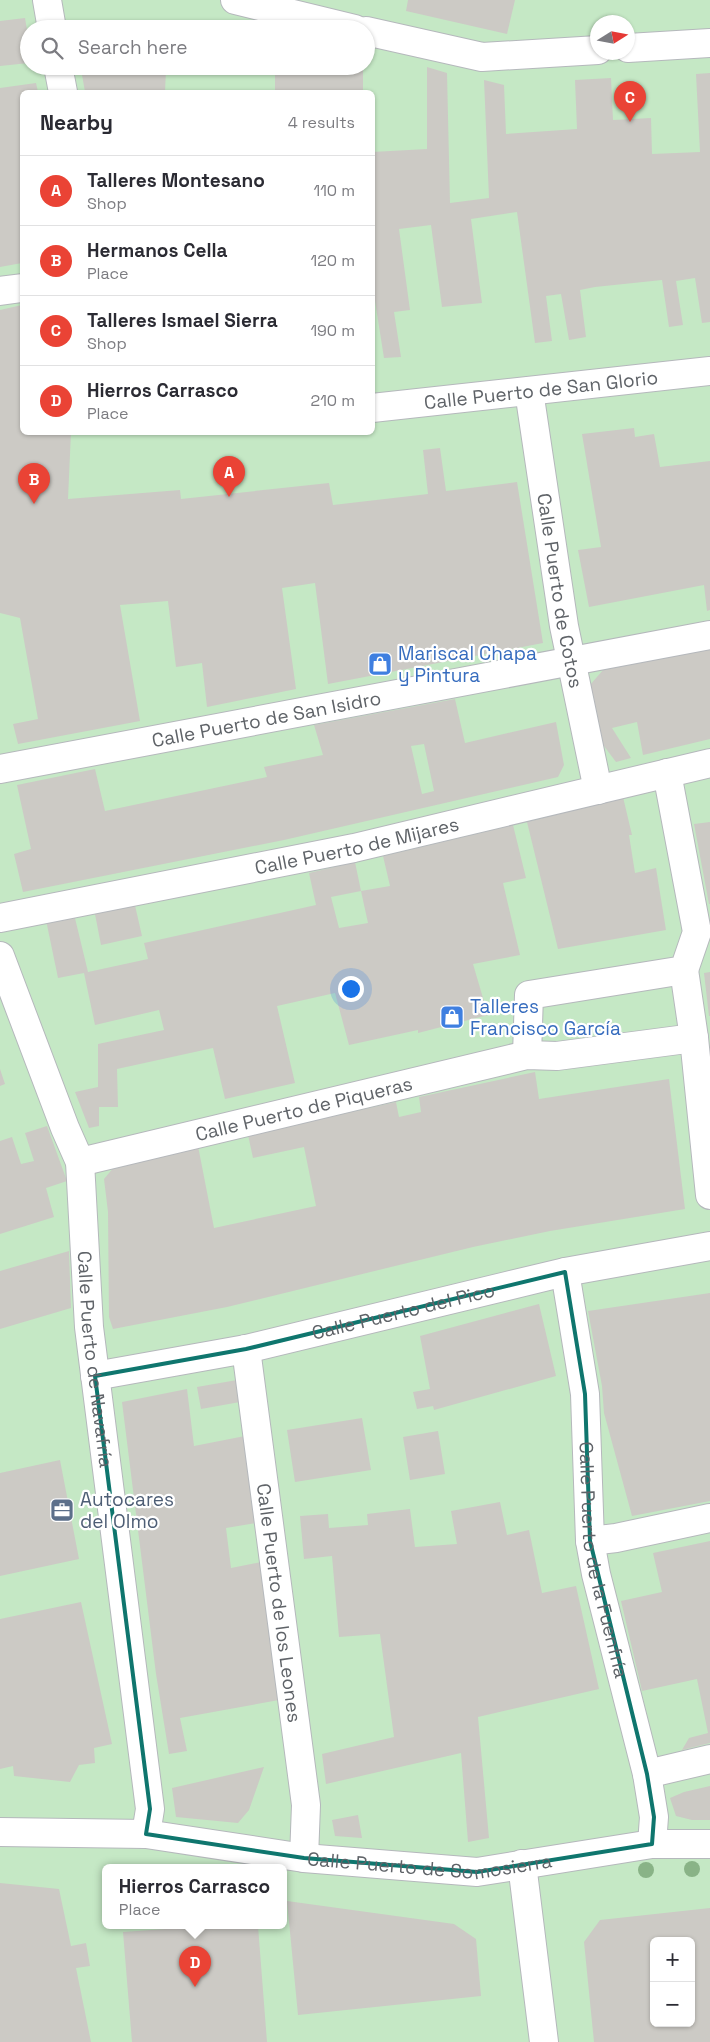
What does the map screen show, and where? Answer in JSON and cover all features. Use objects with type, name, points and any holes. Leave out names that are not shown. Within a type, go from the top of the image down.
[{"type":"street","points":[[47,0],[50,20]]},
{"type":"street","points":[[236,0],[319,20]]},
{"type":"street","points":[[375,33],[482,57],[590,50]]},
{"type":"street","points":[[635,47],[710,42]]},
{"type":"street","points":[[60,75],[63,90]]},
{"type":"street","points":[[0,291],[20,288]]},
{"type":"street","name":"Calle Puerto de San Glorio","points":[[375,408],[481,394],[529,391],[710,371]]},
{"type":"street","name":"Calle Puerto de Cotos","points":[[529,391],[571,662],[598,790]]},
{"type":"street","name":"Calle Puerto de San Isidro","points":[[0,769],[710,635]]},
{"type":"street","name":"Calle Puerto de Mijares","points":[[0,918],[354,848],[710,763]]},
{"type":"street","points":[[667,773],[703,931],[684,970],[694,1038],[710,1195]]},
{"type":"street","name":"Calle Puerto de Navafría","points":[[0,956],[65,1128],[80,1162],[89,1327],[150,1809],[146,1834]]},
{"type":"street","points":[[526,1055],[529,995],[684,970]]},
{"type":"street","name":"Calle Puerto de Piqueras","points":[[80,1162],[526,1055],[557,1056],[694,1038]]},
{"type":"street","name":"Calle Puerto del Pico","points":[[95,1376],[246,1349],[565,1272],[710,1246]]},
{"type":"street","name":"Calle Puerto de la Fuenfría","points":[[565,1272],[585,1394],[590,1541],[596,1574],[647,1774],[654,1817],[652,1844]]},
{"type":"street","name":"Calle Puerto de los Leones","points":[[246,1349],[306,1805],[304,1858]]},
{"type":"street","points":[[590,1541],[616,1538],[710,1518]]},
{"type":"street","points":[[647,1774],[710,1759]]},
{"type":"street","name":"Calle Puerto de Somosierra","points":[[0,1832],[146,1834],[304,1858],[477,1872],[652,1844],[710,1844]]},
{"type":"street","points":[[522,1864],[544,2042]]},
{"type":"highlighted area","points":[[565,1272],[585,1394],[590,1541],[647,1774],[654,1817],[652,1844],[477,1872],[304,1858],[146,1834],[150,1809],[95,1376],[246,1349]]},
{"type":"green space","points":[[0,0],[710,0],[710,2042],[0,2042]]},
{"type":"building","points":[[408,0],[515,0],[507,34],[406,11]]},
{"type":"building","points":[[25,18],[25,20],[20,20],[20,64],[0,66],[0,21]]},
{"type":"building","points":[[427,67],[447,73],[450,203],[489,198],[484,80],[504,85],[506,134],[577,129],[575,80],[611,78],[613,120],[651,118],[652,154],[700,152],[696,74],[710,73],[710,322],[702,323],[695,278],[676,281],[683,325],[669,327],[662,280],[595,287],[580,290],[586,337],[569,340],[561,294],[546,296],[552,341],[535,343],[517,212],[471,219],[482,303],[442,307],[431,225],[399,229],[410,310],[394,312],[401,357],[384,358],[375,301],[375,152],[427,149]]},
{"type":"building","points":[[82,75],[166,75],[165,90],[85,90]]},
{"type":"building","points":[[275,75],[363,75],[363,90],[275,90]]},
{"type":"building","points":[[36,83],[38,90],[20,90],[20,263],[0,267],[0,88]]},
{"type":"building","points":[[20,305],[20,435],[71,435],[68,499],[180,490],[181,499],[329,483],[333,505],[428,494],[423,450],[440,448],[446,491],[517,482],[543,643],[328,684],[315,583],[282,588],[296,689],[207,707],[202,663],[176,667],[168,601],[120,605],[140,721],[18,744],[13,724],[38,719],[20,618],[0,613],[0,310]]},
{"type":"building","points":[[634,428],[635,437],[654,434],[660,467],[710,461],[710,610],[707,611],[704,585],[589,607],[578,550],[601,547],[582,434]]},
{"type":"building","points":[[710,649],[710,739],[643,755],[637,722],[612,728],[631,758],[616,762],[601,742],[590,685],[603,670]]},
{"type":"building","points":[[455,699],[465,743],[556,722],[564,765],[558,777],[284,840],[23,892],[14,854],[31,849],[17,785],[95,769],[105,811],[267,777],[264,767],[323,755],[314,725]],"holes":[[[424,744],[434,791],[422,794],[411,746]]]},
{"type":"building","points":[[623,797],[632,835],[629,835],[635,873],[656,868],[666,930],[558,949],[527,822]]},
{"type":"building","points":[[710,822],[710,904],[709,904],[694,824]]},
{"type":"building","points":[[513,825],[526,878],[503,883],[520,955],[473,964],[488,1015],[418,1033],[418,1030],[349,1045],[335,993],[277,1006],[295,1083],[225,1099],[213,1048],[117,1069],[118,1107],[99,1107],[99,1126],[89,1128],[75,1092],[98,1087],[98,1044],[164,1030],[159,1010],[95,1025],[84,973],[58,978],[46,920],[74,914],[88,972],[148,959],[144,943],[316,905],[309,873],[355,862],[361,891],[390,886],[383,856]],"holes":[[[361,891],[368,923],[339,928],[331,897]]]},
{"type":"building","points":[[134,901],[142,936],[101,945],[94,909]]},
{"type":"building","points":[[710,972],[710,1016],[709,1016],[704,973]]},
{"type":"building","points":[[0,1069],[5,1084],[0,1086]]},
{"type":"building","points":[[535,1072],[539,1099],[669,1079],[685,1209],[550,1231],[473,1247],[227,1307],[113,1329],[109,1317],[108,1212],[104,1179],[114,1167],[198,1146],[214,1228],[316,1206],[304,1147],[253,1158],[248,1135],[396,1102],[399,1117],[421,1112],[419,1097]]},
{"type":"building","points":[[47,1126],[67,1181],[46,1188],[54,1217],[0,1234],[0,1141],[12,1137],[21,1164],[34,1161],[25,1133]]},
{"type":"building","points":[[69,1251],[71,1308],[0,1329],[0,1271]]},
{"type":"building","points":[[710,1293],[710,1501],[632,1516],[604,1413],[602,1386],[588,1311]]},
{"type":"building","points":[[539,1304],[556,1376],[434,1410],[433,1406],[417,1409],[413,1392],[430,1389],[420,1336]]},
{"type":"building","points":[[237,1380],[240,1402],[201,1409],[197,1387]]},
{"type":"building","points":[[187,1389],[194,1446],[245,1436],[256,1523],[226,1528],[231,1568],[261,1562],[279,1700],[180,1718],[187,1751],[169,1754],[156,1674],[122,1402]]},
{"type":"building","points":[[362,1418],[371,1470],[295,1482],[287,1430]]},
{"type":"building","points":[[438,1431],[445,1474],[410,1480],[403,1437]]},
{"type":"building","points":[[60,1460],[79,1559],[0,1576],[0,1473]]},
{"type":"building","points":[[500,1502],[507,1535],[529,1530],[542,1593],[576,1586],[599,1689],[478,1717],[489,1838],[468,1842],[461,1753],[326,1784],[322,1754],[394,1737],[380,1634],[339,1637],[332,1556],[304,1559],[300,1516],[328,1514],[329,1528],[368,1525],[367,1514],[410,1509],[415,1547],[457,1544],[451,1511]]},
{"type":"building","points":[[710,1541],[710,1743],[682,1750],[689,1738],[708,1733],[697,1679],[642,1691],[621,1601],[662,1592],[653,1553]]},
{"type":"building","points":[[81,1602],[112,1744],[94,1748],[95,1763],[79,1765],[70,1782],[14,1776],[13,1766],[0,1769],[0,1619]]},
{"type":"building","points":[[264,1767],[249,1810],[238,1823],[176,1817],[172,1788]]},
{"type":"building","points":[[710,1786],[710,1820],[692,1820],[676,1816],[670,1798],[684,1792]]},
{"type":"building","points":[[358,1815],[362,1838],[335,1836],[332,1820]]},
{"type":"building","points":[[0,1883],[59,1889],[71,1946],[86,1943],[90,1966],[76,1968],[91,2042],[0,2042]]},
{"type":"building","points":[[287,1901],[454,1924],[476,1939],[481,1996],[298,2015]]},
{"type":"building","points":[[710,1908],[710,2042],[594,2042],[584,1942],[600,1920]]},
{"type":"building","points":[[165,1929],[258,1929],[267,2042],[132,2042],[123,1932]]},
{"type":"place","name":"Talleres Ismael Sierra","points":[[630,122]]},
{"type":"place","name":"Talleres Montesano","points":[[229,497]]},
{"type":"place","name":"Hermanos Cella","points":[[34,504]]},
{"type":"place","name":"Mariscal Chapa y Pintura","points":[[380,664]]},
{"type":"place","name":"Talleres Francisco García","points":[[452,1017]]},
{"type":"place","name":"Autocares del Olmo","points":[[62,1510]]},
{"type":"place","name":"Hierros Carrasco","points":[[195,1987]]}]
